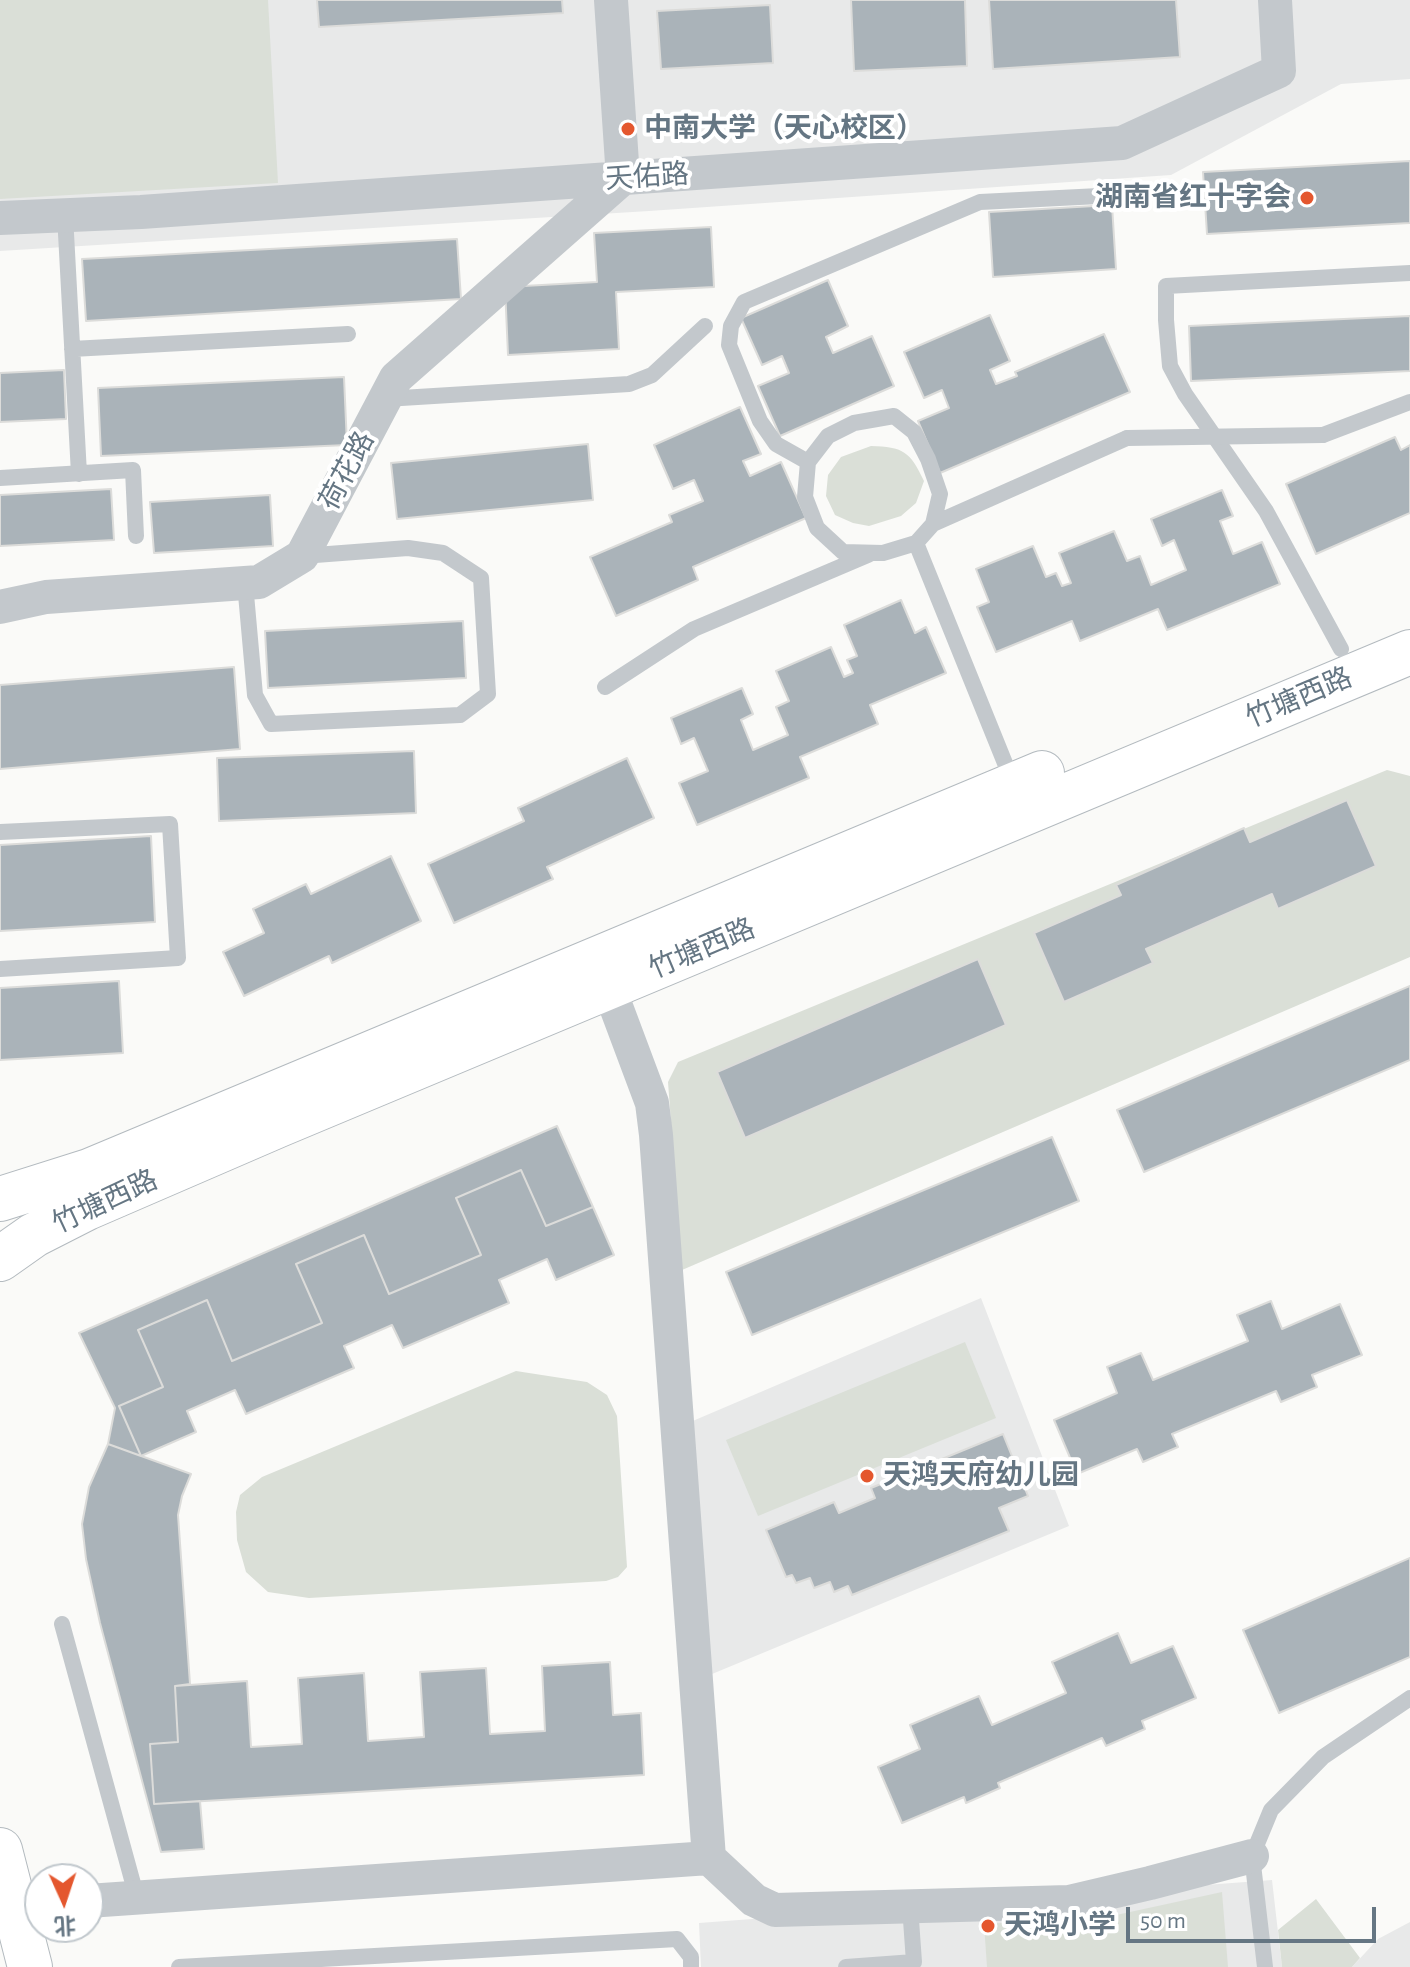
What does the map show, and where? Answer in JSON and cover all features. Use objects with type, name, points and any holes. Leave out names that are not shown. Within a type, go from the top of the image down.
[{"type":"main road","name":"竹塘西路","points":[[0,1199],[104,1165],[1410,620]]},
{"type":"main road","name":"竹塘西路","points":[[0,1259],[34,1235],[87,1208],[1410,652]]},
{"type":"main road","points":[[0,1850],[24,1899]]},
{"type":"main road","points":[[29,1943],[30,1967]]},
{"type":"street","points":[[611,0],[623,178]]},
{"type":"street","name":"天佑路","points":[[0,218],[156,211],[1122,143],[1279,71],[1275,0]]},
{"type":"street","name":"荷花路","points":[[302,556],[396,378],[623,178]]},
{"type":"street","points":[[0,607],[46,597],[259,582],[302,556]]},
{"type":"street","points":[[609,988],[652,1103],[656,1135],[709,1858],[754,1900],[775,1910],[1069,1902],[1252,1856]]},
{"type":"street","points":[[104,1900],[709,1858]]},
{"type":"lane","points":[[808,462],[776,444],[760,421],[729,345],[731,326],[744,302],[980,202],[1119,195]]},
{"type":"lane","points":[[65,215],[79,474]]},
{"type":"lane","points":[[1341,649],[1266,511],[1185,394],[1170,366],[1166,286],[1410,273]]},
{"type":"lane","points":[[385,399],[629,384],[652,375],[705,326]]},
{"type":"lane","points":[[72,349],[348,334]]},
{"type":"lane","points":[[933,524],[940,494],[928,459],[914,432],[894,416],[854,423],[828,436],[808,462],[805,497],[817,528],[843,552],[883,553],[916,543],[933,524],[1127,438],[1323,435],[1410,402]]},
{"type":"lane","points":[[0,478],[133,470],[136,536]]},
{"type":"lane","points":[[916,543],[1014,785]]},
{"type":"lane","points":[[245,583],[255,695],[271,724],[460,715],[488,694],[481,578],[443,553],[408,548],[302,556]]},
{"type":"lane","points":[[605,687],[694,629],[873,552]]},
{"type":"lane","points":[[0,832],[170,824],[178,958],[0,969]]},
{"type":"lane","points":[[62,1624],[137,1898]]},
{"type":"lane","points":[[1265,1967],[1252,1856],[1271,1810],[1323,1757],[1410,1698]]},
{"type":"lane","points":[[846,1967],[914,1962],[910,1906]]},
{"type":"lane","points":[[179,1967],[677,1939],[691,1957],[691,1967]]},
{"type":"shaded area","name":"中南大学（天心校区）","points":[[0,0],[1410,0],[1410,79],[1341,84],[1171,175],[0,251]]},
{"type":"shaded area","points":[[0,0],[268,0],[278,183],[0,199]]},
{"type":"shaded area","points":[[871,446],[904,453],[910,457],[924,481],[916,503],[901,516],[869,526],[835,515],[826,496],[828,475],[841,457]]},
{"type":"shaded area","points":[[1387,770],[1410,776],[1410,957],[682,1270],[668,1082],[678,1062]]},
{"type":"shaded area","name":"天鸿天府幼儿园","points":[[981,1298],[1069,1526],[700,1679],[681,1426]]},
{"type":"shaded area","points":[[965,1342],[996,1418],[758,1516],[726,1440]]},
{"type":"shaded area","points":[[516,1371],[587,1382],[607,1395],[617,1416],[627,1567],[618,1577],[606,1581],[309,1598],[268,1592],[246,1572],[237,1540],[236,1512],[240,1495],[262,1477]]},
{"type":"shaded area","name":"天鸿小学","points":[[1272,1880],[1282,1967],[701,1967],[699,1923]]},
{"type":"shaded area","points":[[1222,1892],[1228,1967],[987,1967],[984,1924],[1107,1917]]},
{"type":"shaded area","points":[[1316,1899],[1360,1958],[1352,1967],[1282,1967],[1278,1930]]},
{"type":"shaded area","points":[[1410,1922],[1410,1967],[1352,1967],[1378,1939]]},
{"type":"building","points":[[317,0],[562,0],[563,13],[319,27]]},
{"type":"building","points":[[851,0],[965,0],[967,66],[854,71]]},
{"type":"building","points":[[989,0],[1176,0],[1180,57],[993,69]]},
{"type":"building","points":[[770,5],[773,63],[661,69],[657,11]]},
{"type":"building","name":"湖南省红十字会","points":[[1410,161],[1410,223],[1207,234],[1203,172]]},
{"type":"building","points":[[1112,205],[1116,269],[993,277],[989,212]]},
{"type":"building","points":[[711,227],[714,287],[616,292],[619,349],[508,355],[505,287],[597,282],[594,233]]},
{"type":"building","points":[[457,239],[461,299],[86,321],[82,259]]},
{"type":"building","points":[[828,280],[848,326],[826,337],[833,353],[872,336],[894,386],[780,436],[758,386],[789,373],[782,356],[762,365],[741,318]]},
{"type":"building","points":[[990,315],[1010,361],[990,370],[996,384],[1017,376],[1015,372],[1104,334],[1130,392],[940,473],[918,421],[949,408],[942,390],[924,398],[904,352]]},
{"type":"building","points":[[1410,316],[1410,371],[1191,381],[1189,326]]},
{"type":"building","points":[[64,370],[66,419],[0,422],[0,373]]},
{"type":"building","points":[[344,377],[347,445],[101,456],[98,388]]},
{"type":"building","points":[[740,407],[761,454],[743,461],[750,476],[781,462],[806,518],[693,567],[698,580],[616,616],[590,557],[672,522],[669,515],[703,501],[694,480],[673,489],[654,445]]},
{"type":"building","points":[[1395,437],[1401,450],[1410,445],[1410,513],[1316,554],[1286,484]]},
{"type":"building","points":[[588,444],[593,500],[397,519],[391,463]]},
{"type":"building","points":[[111,489],[114,540],[0,546],[0,495]]},
{"type":"building","points":[[1222,490],[1233,516],[1220,521],[1233,554],[1262,542],[1280,584],[1167,630],[1158,609],[1080,641],[1072,621],[996,652],[977,607],[989,602],[976,569],[1033,546],[1046,577],[1056,573],[1062,586],[1071,583],[1059,553],[1114,531],[1127,561],[1140,556],[1151,585],[1186,570],[1174,540],[1162,546],[1151,519]]},
{"type":"building","points":[[270,495],[273,546],[154,553],[150,502]]},
{"type":"building","points":[[901,600],[915,633],[926,627],[946,673],[870,705],[878,724],[800,757],[809,778],[697,825],[679,783],[708,771],[694,738],[681,744],[671,718],[742,688],[753,714],[741,720],[753,750],[788,735],[776,707],[789,701],[776,671],[831,647],[844,677],[853,673],[847,660],[857,656],[844,625]]},
{"type":"building","points":[[463,621],[466,678],[268,688],[265,631]]},
{"type":"building","points":[[234,667],[240,749],[0,769],[0,685]]},
{"type":"building","points":[[414,751],[416,813],[219,821],[217,758]]},
{"type":"building","points":[[627,758],[654,818],[547,867],[553,879],[454,923],[428,864],[524,821],[518,808]]},
{"type":"building","points":[[1347,800],[1376,866],[1278,909],[1272,894],[1146,949],[1153,963],[1064,1002],[1034,933],[1121,895],[1116,885],[1244,828],[1250,842]]},
{"type":"building","points":[[151,836],[155,922],[0,931],[0,845]]},
{"type":"building","points":[[391,856],[421,921],[332,963],[329,956],[244,996],[223,952],[264,933],[253,909],[306,884],[311,894]]},
{"type":"building","points":[[978,959],[1006,1025],[745,1138],[717,1072]]},
{"type":"building","points":[[119,981],[123,1053],[0,1060],[0,988]]},
{"type":"building","points":[[1410,986],[1410,1060],[1144,1172],[1117,1110]]},
{"type":"building","points":[[557,1126],[593,1207],[546,1226],[521,1170],[456,1198],[481,1255],[389,1294],[364,1235],[296,1264],[322,1323],[232,1361],[207,1300],[138,1330],[163,1387],[119,1406],[141,1456],[108,1444],[115,1408],[79,1333]]},
{"type":"building","points":[[1052,1137],[1079,1201],[752,1335],[726,1272]]},
{"type":"building","points":[[521,1170],[546,1226],[593,1207],[614,1255],[556,1280],[547,1259],[499,1280],[509,1303],[403,1348],[392,1325],[344,1346],[354,1368],[246,1414],[235,1390],[187,1411],[196,1432],[141,1456],[119,1406],[163,1387],[138,1330],[207,1300],[232,1361],[322,1323],[296,1264],[364,1235],[389,1294],[481,1255],[456,1198]]},
{"type":"building","points":[[1271,1301],[1282,1329],[1340,1304],[1362,1355],[1312,1375],[1317,1387],[1281,1402],[1276,1391],[1172,1434],[1178,1447],[1143,1462],[1137,1449],[1077,1474],[1054,1420],[1117,1393],[1107,1367],[1141,1353],[1153,1380],[1248,1341],[1237,1315]]},
{"type":"building","points":[[1003,1434],[1028,1496],[999,1508],[1009,1531],[852,1595],[848,1586],[834,1592],[830,1582],[814,1588],[810,1578],[796,1583],[792,1575],[786,1577],[766,1530],[834,1502],[839,1513],[875,1498],[871,1488]]},
{"type":"building","points":[[108,1444],[191,1474],[178,1515],[190,1684],[175,1686],[178,1742],[150,1744],[154,1804],[200,1801],[204,1849],[161,1852],[100,1623],[82,1524],[89,1487]]},
{"type":"building","points":[[1410,1558],[1410,1657],[1279,1713],[1243,1630]]},
{"type":"building","points":[[1118,1633],[1131,1663],[1173,1646],[1196,1698],[1142,1721],[1145,1729],[1106,1746],[1102,1738],[998,1783],[1000,1788],[966,1803],[964,1797],[902,1823],[878,1767],[920,1749],[910,1725],[979,1696],[992,1725],[1066,1693],[1052,1662]]},
{"type":"building","points":[[610,1662],[613,1715],[641,1713],[644,1775],[154,1804],[150,1744],[178,1742],[175,1686],[247,1681],[251,1747],[302,1744],[298,1678],[364,1673],[368,1741],[424,1737],[420,1672],[486,1668],[490,1734],[545,1731],[542,1666]]},
{"type":"place","name":"中南大学（天心校区）","points":[[628,129]]},
{"type":"place","name":"湖南省红十字会","points":[[1307,198]]},
{"type":"place","name":"天鸿天府幼儿园","points":[[867,1476]]},
{"type":"place","name":"天鸿小学","points":[[988,1926]]}]
